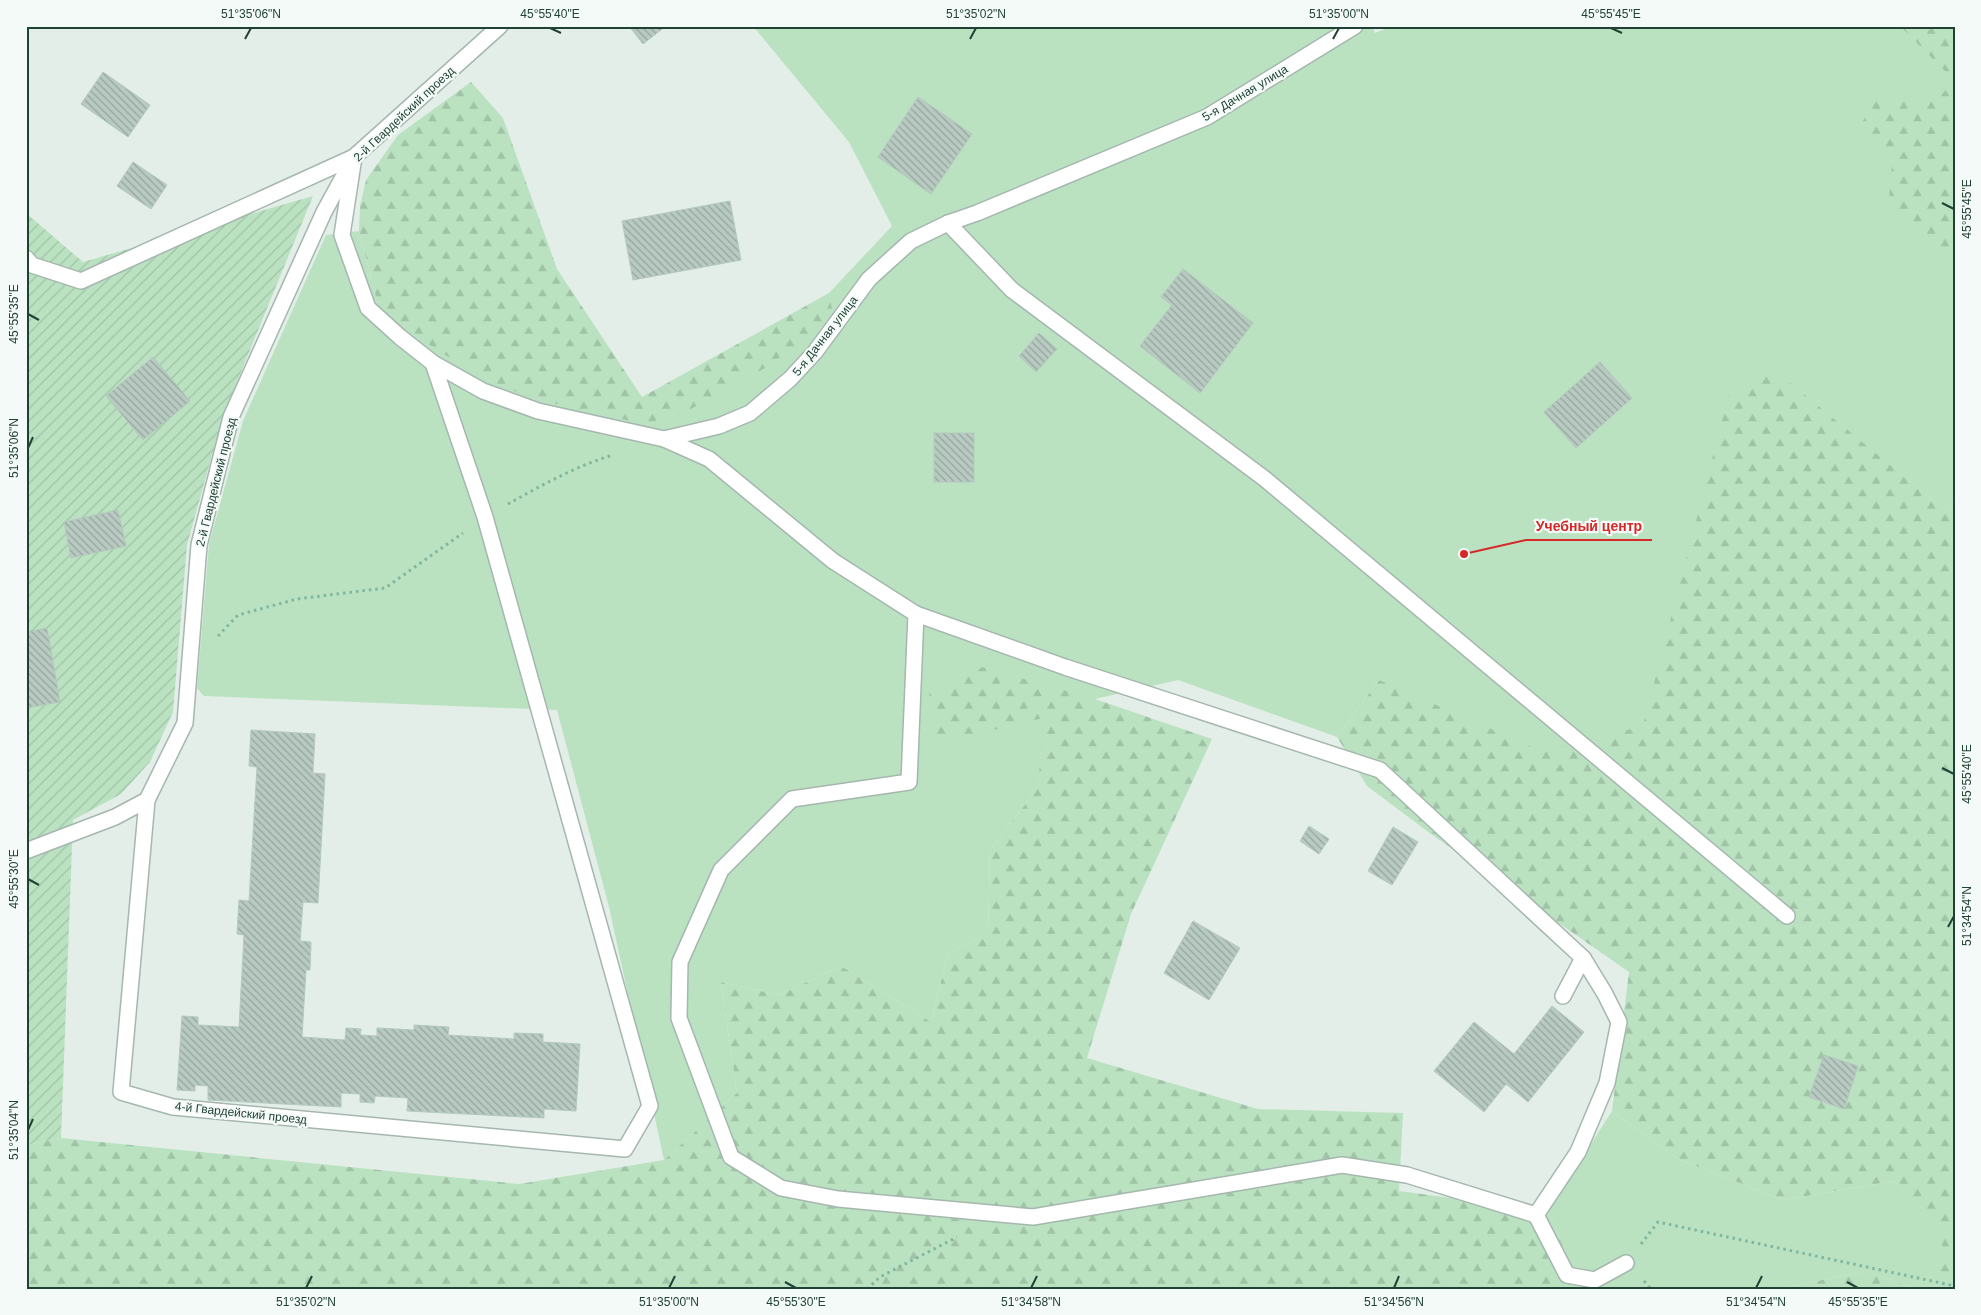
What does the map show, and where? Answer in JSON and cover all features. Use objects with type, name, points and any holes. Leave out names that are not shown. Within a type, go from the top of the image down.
[{"type":"lane","name":"2-й Гвардейский проезд","points":[[147,800],[185,723],[199,545],[231,417],[324,212],[354,157],[500,26]]},
{"type":"lane","name":"5-я Дачная улица","points":[[354,157],[342,235],[368,308],[433,363],[482,391],[538,411],[664,439],[719,426],[750,413],[790,379],[815,352],[869,279],[911,241],[948,224],[1207,118],[1355,26]]},
{"type":"lane","points":[[26,258],[32,265],[81,281],[354,157]]},
{"type":"lane","points":[[948,224],[1012,290],[1265,479],[1787,916]]},
{"type":"lane","points":[[433,363],[485,518]]},
{"type":"lane","points":[[664,439],[709,459],[833,561],[916,614],[1074,670],[1380,770],[1583,958],[1619,1022],[1607,1083],[1578,1152],[1536,1215]]},
{"type":"lane","name":"4-й Гвардейский проезд","points":[[147,800],[121,1092],[173,1107],[625,1149],[650,1106],[485,518]]},
{"type":"lane","points":[[916,614],[909,782],[792,799],[721,870],[680,962],[679,1018],[731,1157],[781,1188],[838,1200],[1034,1217],[1342,1165],[1407,1175],[1536,1215],[1567,1275],[1595,1280],[1626,1263]]},
{"type":"lane","points":[[26,851],[115,817],[147,800]]},
{"type":"lane","points":[[1563,996],[1583,958]]},
{"type":"path","points":[[188,672],[205,650],[238,615],[297,599],[384,588],[485,518],[544,484],[592,461],[619,453]]},
{"type":"path","points":[[1658,1222],[1955,1286]]},
{"type":"path","points":[[867,1289],[880,1277],[958,1236]]},
{"type":"green space","points":[[753,26],[1372,26],[1375,33],[1392,26],[1922,26],[1955,55],[1955,497],[1945,510],[1801,392],[1722,648],[1955,1116],[1379,680],[1337,737],[1178,680],[1095,699],[1044,718],[1038,788],[990,850],[988,933],[948,953],[931,1022],[841,966],[779,995],[721,982],[737,1093],[664,1160],[609,907],[557,710],[204,696],[197,688],[209,544],[243,421],[326,235],[359,231],[376,297],[644,424],[829,293],[892,226],[849,142]]},
{"type":"green space","points":[[1900,26],[1955,26],[1955,265],[1924,242],[1889,201],[1893,152],[1856,135],[1875,97],[1938,99],[1954,80]]},
{"type":"green space","points":[[471,82],[503,118],[557,269],[642,397],[829,293],[832,309],[815,332],[765,368],[680,415],[644,424],[539,400],[490,382],[437,350],[405,327],[376,297],[359,231],[360,206],[366,180],[398,135]]},
{"type":"green space","points":[[313,196],[223,416],[187,545],[173,712],[150,762],[121,794],[73,820],[61,1138],[26,1145],[26,213],[83,262]]},
{"type":"green space","points":[[1777,372],[1945,510],[1955,497],[1955,1289],[1936,1289],[1944,1232],[1894,1181],[1783,1200],[1678,1159],[1612,1111],[1629,972],[1431,834],[1367,786],[1337,737],[1379,680],[1542,751],[1643,726],[1729,394]]},
{"type":"green space","points":[[982,667],[1095,699],[1212,739],[1131,914],[1087,1058],[1258,1109],[1403,1113],[1399,1191],[1548,1211],[1581,1289],[26,1289],[26,1145],[61,1138],[519,1184],[664,1160],[737,1093],[721,982],[779,995],[841,966],[931,1022],[948,953],[988,933],[990,850],[1038,788],[1043,718],[939,743],[929,693]]},
{"type":"green space","points":[[1612,1111],[1678,1159],[1783,1200],[1894,1181],[1945,1232],[1936,1289],[1917,1289],[1866,1271],[1778,1289],[1581,1289],[1548,1211]]},
{"type":"green space","points":[[1866,1271],[1917,1289],[1778,1289]]},
{"type":"building","points":[[629,26],[666,26],[643,44]]},
{"type":"building","points":[[103,72],[150,105],[128,137],[81,104]]},
{"type":"building","points":[[918,97],[972,134],[931,194],[878,157]]},
{"type":"building","points":[[133,162],[167,185],[151,209],[117,186]]},
{"type":"building","points":[[730,201],[741,260],[633,280],[622,221]]},
{"type":"building","points":[[1183,269],[1253,323],[1200,393],[1140,346],[1172,305],[1161,297]]},
{"type":"building","points":[[1039,333],[1057,349],[1036,372],[1019,356]]},
{"type":"building","points":[[153,357],[190,401],[143,440],[106,396]]},
{"type":"building","points":[[1600,362],[1632,398],[1576,448],[1544,412]]},
{"type":"building","points":[[934,433],[974,433],[974,482],[934,482]]},
{"type":"building","points":[[118,510],[126,546],[71,558],[64,522]]},
{"type":"building","points":[[47,628],[60,702],[26,708],[26,632]]},
{"type":"building","points":[[251,730],[315,734],[313,773],[325,774],[318,903],[303,902],[300,941],[311,942],[310,970],[306,970],[302,1037],[345,1040],[346,1028],[361,1029],[360,1035],[377,1036],[377,1028],[414,1030],[414,1025],[449,1027],[448,1035],[514,1039],[514,1033],[543,1034],[543,1042],[580,1044],[576,1111],[544,1109],[544,1118],[407,1111],[408,1098],[375,1096],[374,1103],[360,1102],[360,1094],[341,1093],[341,1107],[208,1100],[208,1086],[195,1085],[195,1091],[177,1090],[182,1016],[198,1017],[198,1025],[239,1027],[244,935],[237,934],[239,900],[249,901],[257,767],[249,766]]},
{"type":"building","points":[[1309,826],[1329,839],[1319,854],[1300,841]]},
{"type":"building","points":[[1393,827],[1418,842],[1392,885],[1368,871]]},
{"type":"building","points":[[1193,921],[1240,948],[1209,1000],[1164,973]]},
{"type":"building","points":[[1552,1006],[1584,1032],[1528,1102],[1506,1084],[1484,1112],[1434,1071],[1474,1022],[1514,1054]]},
{"type":"building","points":[[1824,1055],[1858,1066],[1844,1109],[1809,1097]]},
{"type":"place","name":"Учебный центр","points":[[1464,554]]}]
